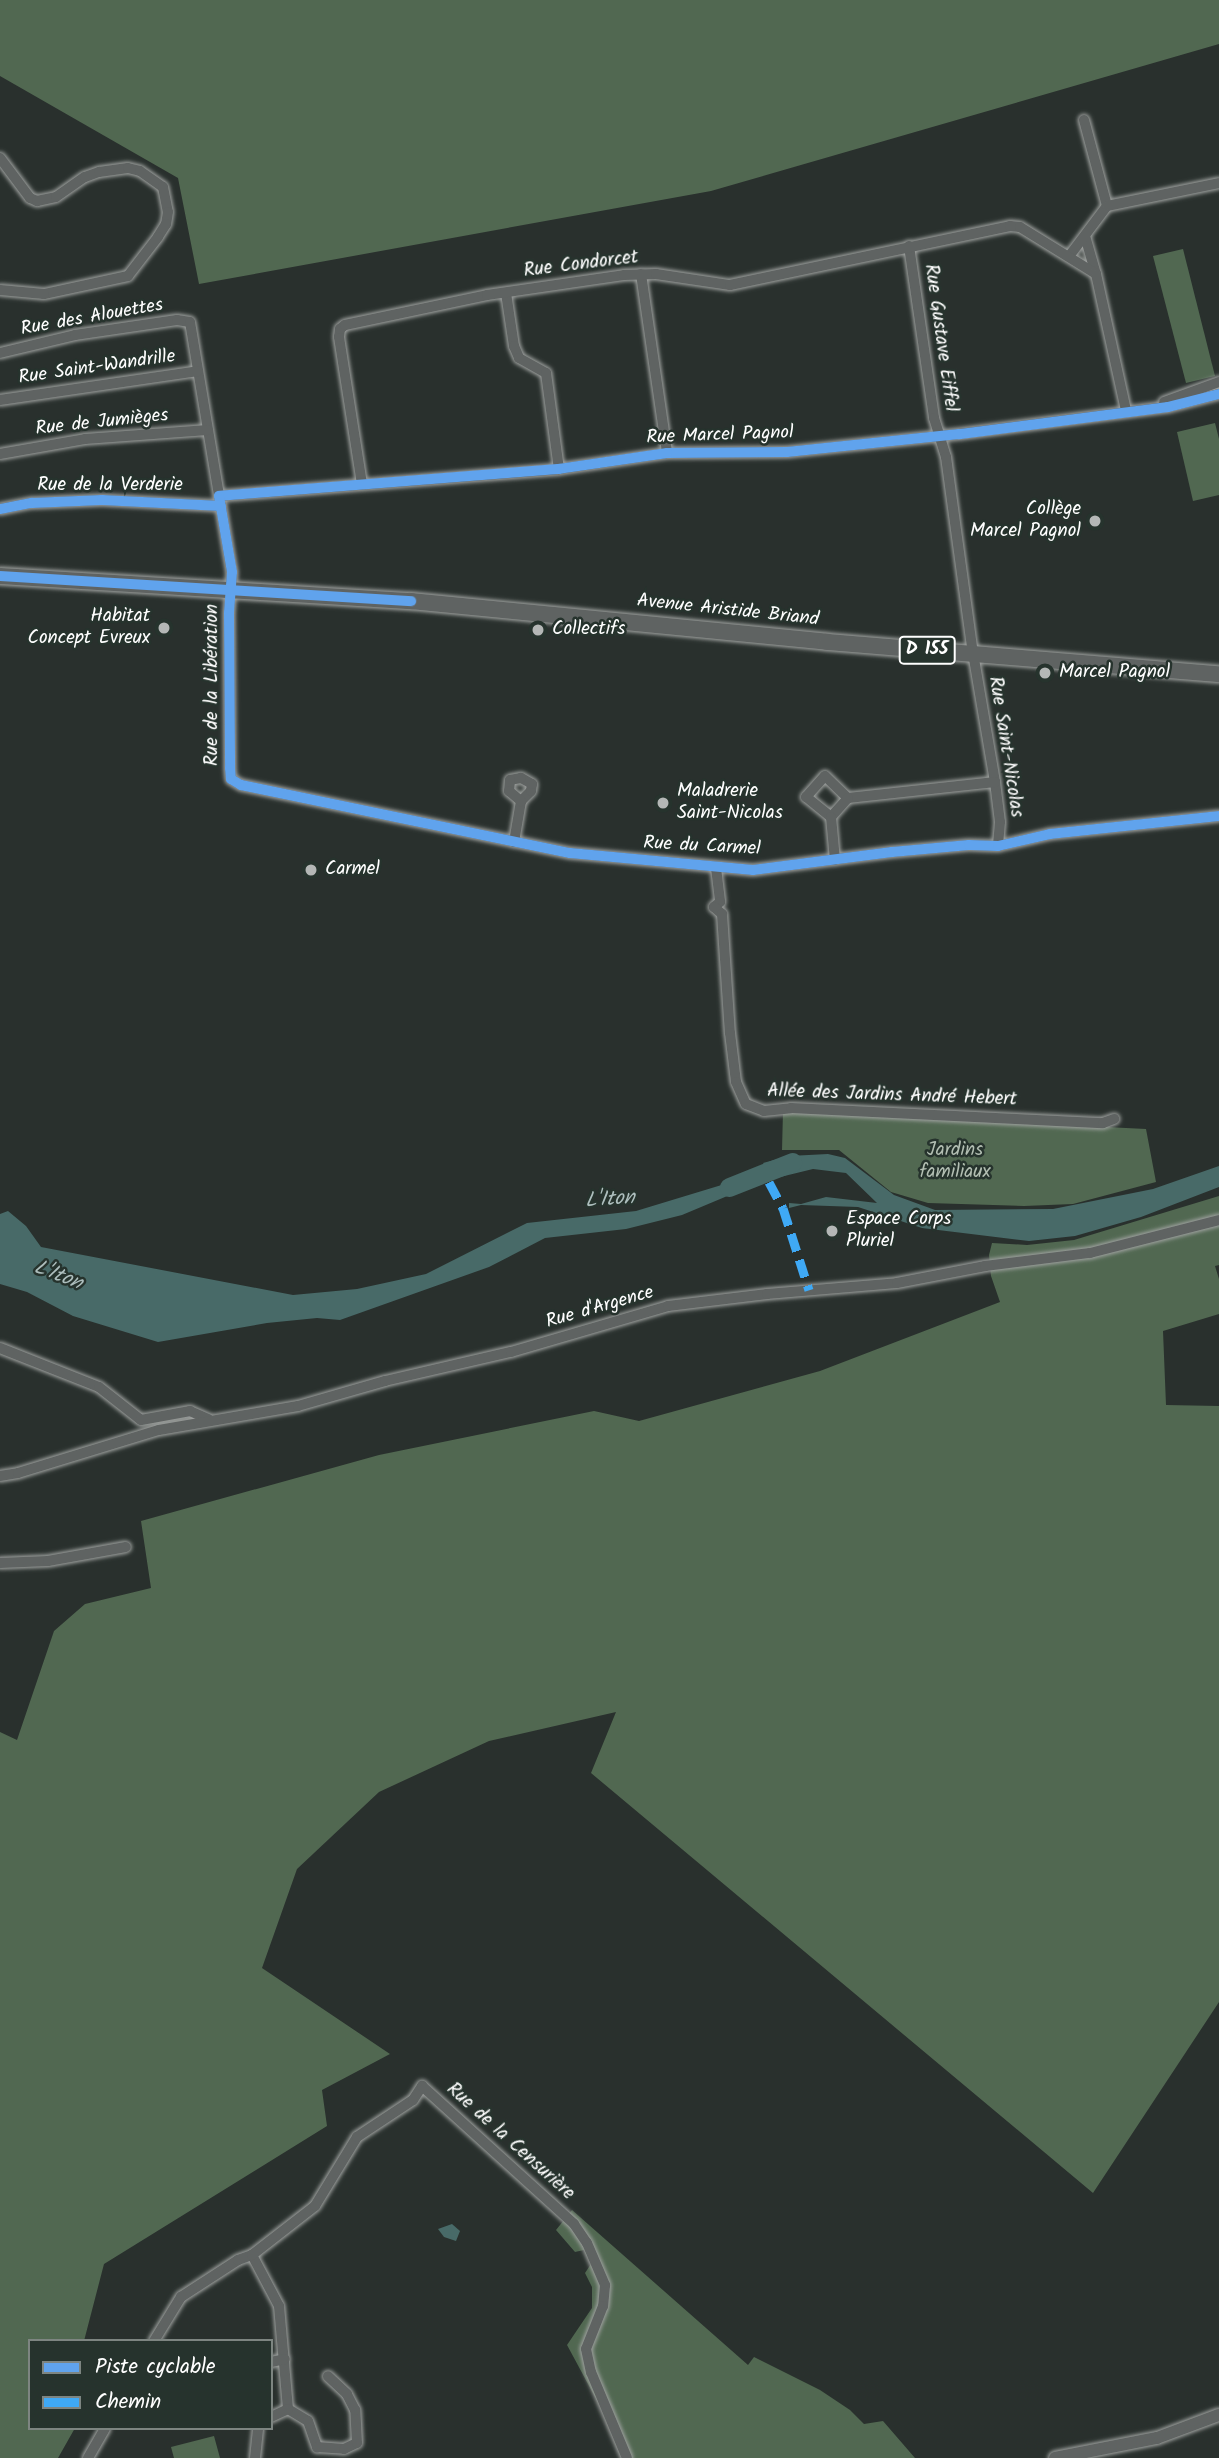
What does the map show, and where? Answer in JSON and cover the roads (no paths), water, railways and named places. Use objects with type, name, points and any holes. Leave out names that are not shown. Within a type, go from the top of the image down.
[{"type":"main road","name":"D 155","points":[[0,576],[231,591]]},
{"type":"main road","name":"Avenue Aristide Briand","points":[[231,591],[411,601],[827,642],[1219,674]]},
{"type":"street","points":[[1084,120],[1108,206]]},
{"type":"street","points":[[0,159],[30,198],[37,201],[56,197],[85,177],[99,172],[128,168],[140,171],[163,187],[168,212],[166,225],[128,276],[44,294],[0,290]]},
{"type":"street","points":[[1070,256],[1108,206],[1219,183]]},
{"type":"street","name":"Rue Condorcet","points":[[362,484],[339,337],[340,329],[506,293],[642,274],[730,285],[1010,226],[1020,227],[1096,274]]},
{"type":"street","points":[[1085,236],[1126,411]]},
{"type":"street","name":"Rue Gustave Eiffel","points":[[909,246],[937,435],[946,457],[973,653]]},
{"type":"street","points":[[642,274],[667,453]]},
{"type":"street","points":[[506,293],[514,346],[519,358],[546,373],[559,469]]},
{"type":"street","name":"Rue des Alouettes","points":[[0,353],[75,335],[177,320],[190,322]]},
{"type":"street","name":"Rue de la Libération","points":[[190,322],[232,572],[228,670],[231,779]]},
{"type":"street","name":"Rue Saint-Wandrille","points":[[0,400],[198,371]]},
{"type":"street","name":"Rue Marcel Pagnol","points":[[1147,408],[1219,382]]},
{"type":"street","name":"Rue Marcel Pagnol","points":[[220,501],[362,484],[559,469],[667,453],[787,452],[1168,407],[1219,394]]},
{"type":"street","name":"Rue de Jumièges","points":[[0,454],[85,439],[208,430]]},
{"type":"street","name":"Rue de la Verderie","points":[[0,509],[32,503],[102,500],[220,501]]},
{"type":"street","name":"Rue Saint-Nicolas","points":[[973,653],[995,782],[1000,822],[998,846]]},
{"type":"street","points":[[835,860],[831,817],[806,797],[825,776],[848,798]]},
{"type":"street","name":"Rue du Carmel","points":[[231,779],[241,785],[570,853],[716,869],[753,870],[969,845],[998,846],[1050,834],[1219,816]]},
{"type":"street","points":[[831,817],[848,798],[995,782]]},
{"type":"street","points":[[514,842],[521,801]]},
{"type":"street","name":"Allée des Jardins André Hebert","points":[[716,869],[720,902],[714,907],[722,914],[736,1082],[746,1104],[764,1111],[791,1108],[1103,1123],[1114,1119]]},
{"type":"street","name":"Rue d'Argence","points":[[0,1476],[18,1474],[159,1430],[208,1419],[298,1406],[385,1381],[511,1352],[681,1304],[897,1283],[985,1266],[1090,1253],[1219,1220]]},
{"type":"street","points":[[0,1348],[99,1387],[141,1420],[190,1411],[208,1419]]},
{"type":"street","points":[[0,1563],[48,1561],[126,1547]]},
{"type":"street","name":"Rue de la Censurière","points":[[156,2339],[181,2297],[238,2260],[252,2255],[314,2206],[357,2137],[414,2100],[422,2086],[574,2224],[587,2243],[605,2285],[603,2306],[586,2349],[591,2372],[627,2458]]},
{"type":"street","points":[[252,2255],[279,2306],[288,2409]]},
{"type":"street","points":[[273,2362],[285,2359]]},
{"type":"street","points":[[288,2409],[308,2421],[317,2447],[344,2454],[357,2443],[355,2410],[347,2394],[328,2376]]},
{"type":"street","points":[[273,2416],[288,2409]]},
{"type":"street","points":[[1055,2458],[1157,2438],[1219,2415]]},
{"type":"street","points":[[88,2458],[104,2430]]},
{"type":"street","points":[[255,2458],[254,2441],[257,2430]]},
{"type":"water","points":[[828,1154],[845,1158],[894,1195],[935,1210],[1053,1209],[1153,1189],[1219,1166],[1219,1187],[1141,1217],[1075,1236],[1029,1241],[922,1228],[858,1207],[801,1205],[789,1208],[789,1203],[801,1204],[826,1197],[877,1203],[846,1173],[813,1169],[772,1179],[763,1163],[789,1156]]},
{"type":"water","points":[[751,1173],[756,1184],[682,1215],[626,1229],[545,1238],[489,1267],[340,1320],[317,1318],[267,1323],[158,1342],[73,1316],[27,1292],[0,1284],[0,1214],[8,1211],[26,1226],[41,1247],[293,1295],[357,1289],[426,1274],[527,1223],[636,1211],[738,1180]]},
{"type":"water","points":[[452,2224],[460,2231],[456,2241],[444,2237],[438,2229]]},
{"type":"waterway","name":"L'Iton","points":[[729,1187],[792,1162]]},
{"type":"place","name":"Collège Marcel Pagnol","points":[[1095,521]]},
{"type":"place","name":"Habitat Concept Evreux","points":[[164,628]]},
{"type":"place","name":"Collectifs","points":[[538,630]]},
{"type":"place","name":"Marcel Pagnol","points":[[1045,673]]},
{"type":"place","name":"Maladrerie Saint-Nicolas","points":[[663,803]]},
{"type":"place","name":"Carmel","points":[[311,870]]},
{"type":"place","name":"Espace Corps Pluriel","points":[[832,1231]]},
{"type":"park label","name":"Jardins familiaux","points":[[955,1162]]}]
